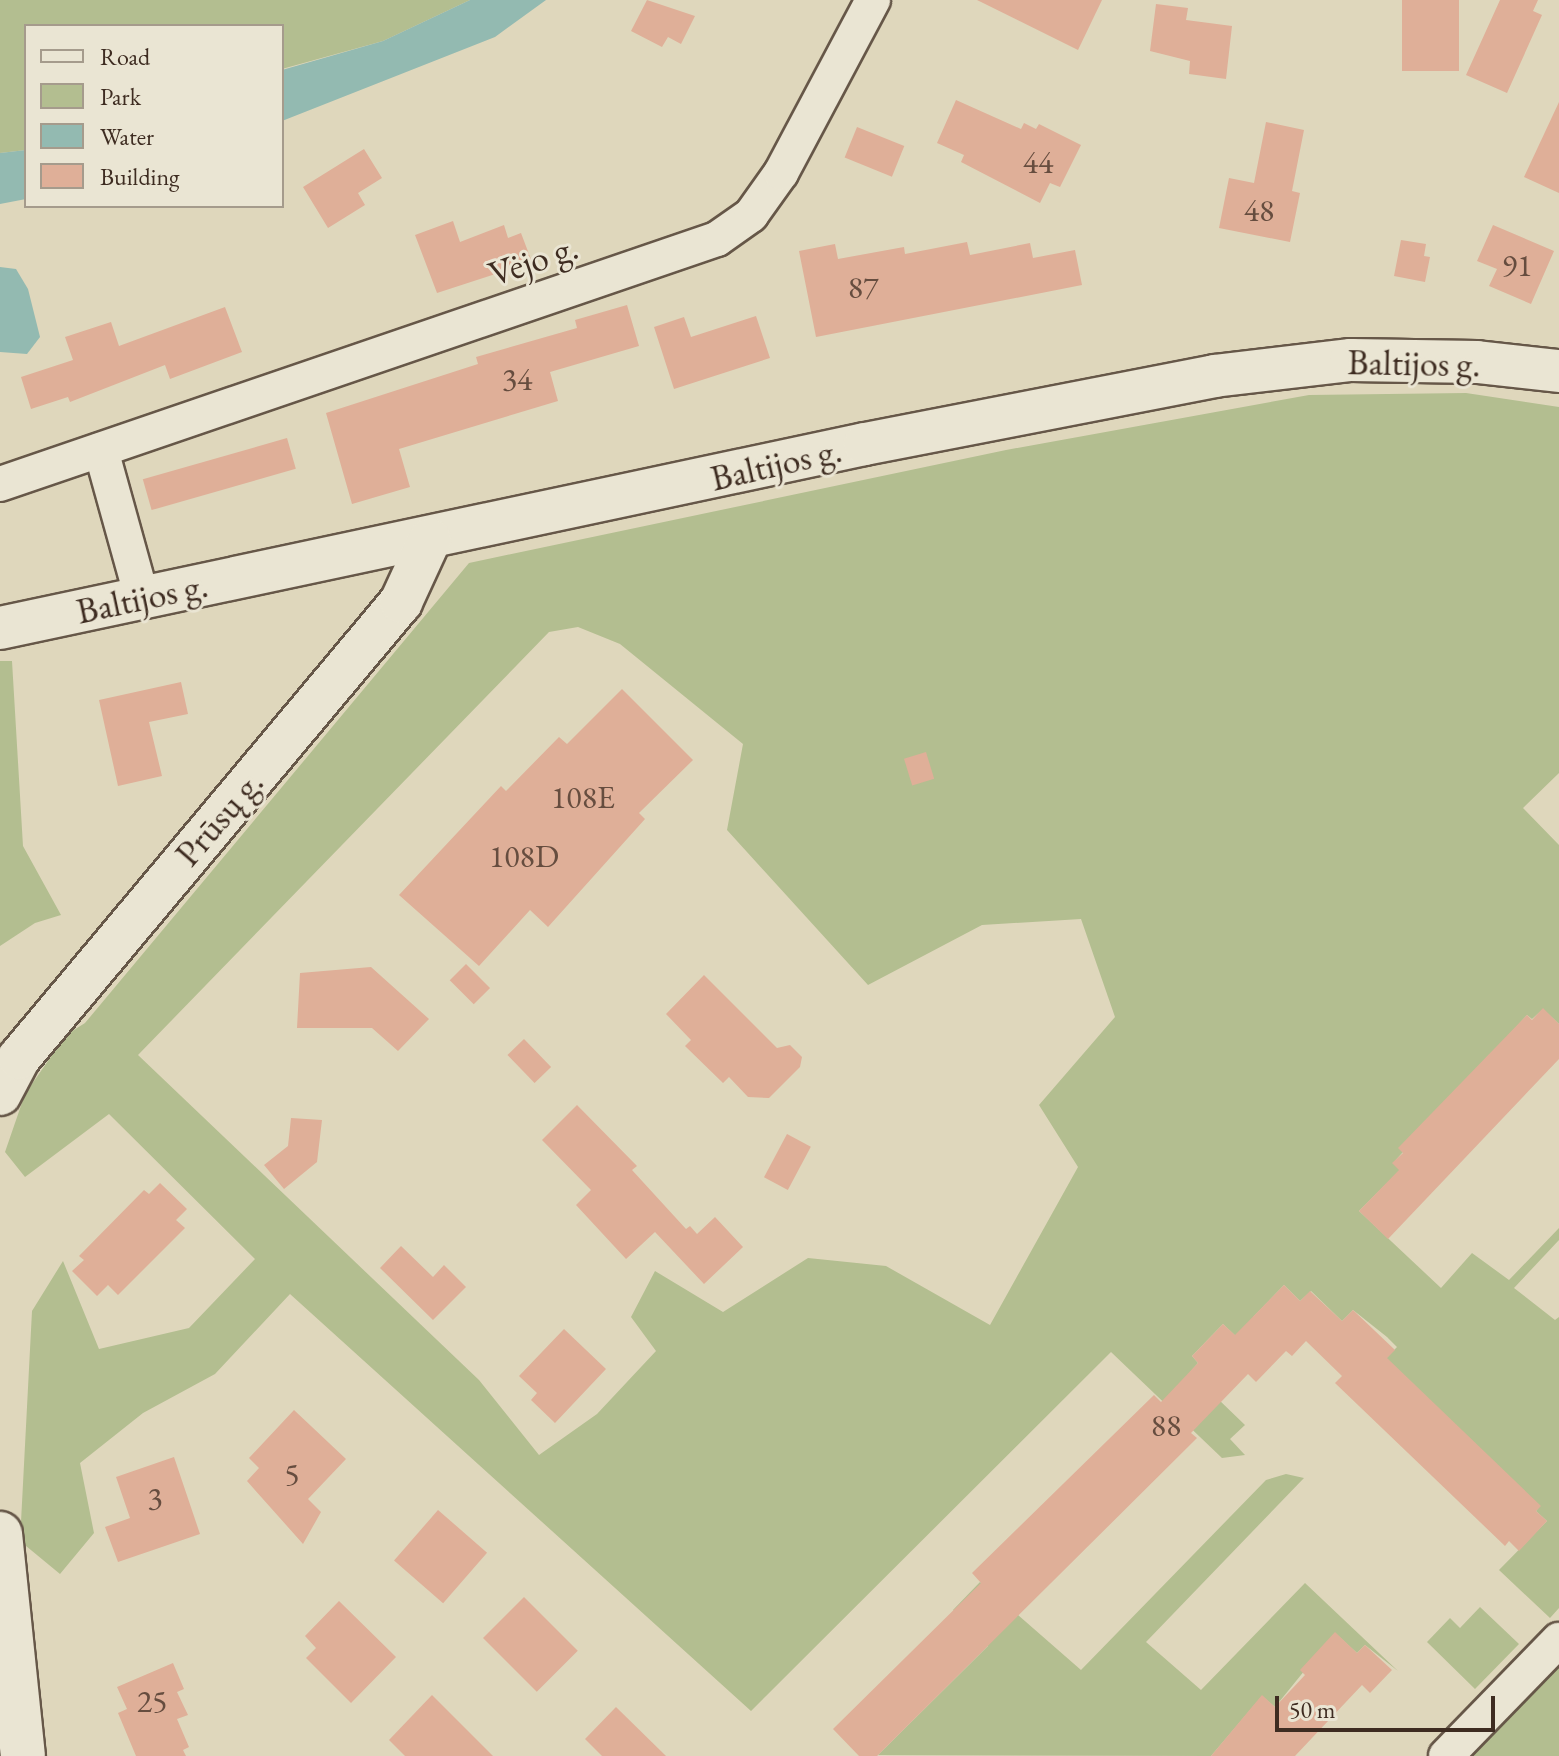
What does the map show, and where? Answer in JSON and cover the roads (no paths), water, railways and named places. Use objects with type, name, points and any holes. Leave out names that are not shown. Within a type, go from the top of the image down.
[{"type":"main road","points":[[0,1534],[23,1756]]},
{"type":"street","name":"Vėjo g.","points":[[0,484],[717,239],[751,215],[781,173],[873,0]]},
{"type":"street","name":"Baltijos g.","points":[[0,628],[430,539],[865,444],[1214,376],[1351,360],[1477,362],[1559,371]]},
{"type":"street","points":[[101,450],[142,598]]},
{"type":"street","name":"Prūsų g.","points":[[0,1094],[19,1058],[401,602],[430,539]]},
{"type":"street","points":[[1446,1756],[1559,1640]]},
{"type":"water","points":[[470,0],[546,0],[495,37],[284,120],[284,69],[383,41]]},
{"type":"water","points":[[24,150],[24,199],[0,204],[0,153]]},
{"type":"water","points":[[0,267],[16,269],[28,289],[40,337],[27,354],[0,352]]}]
